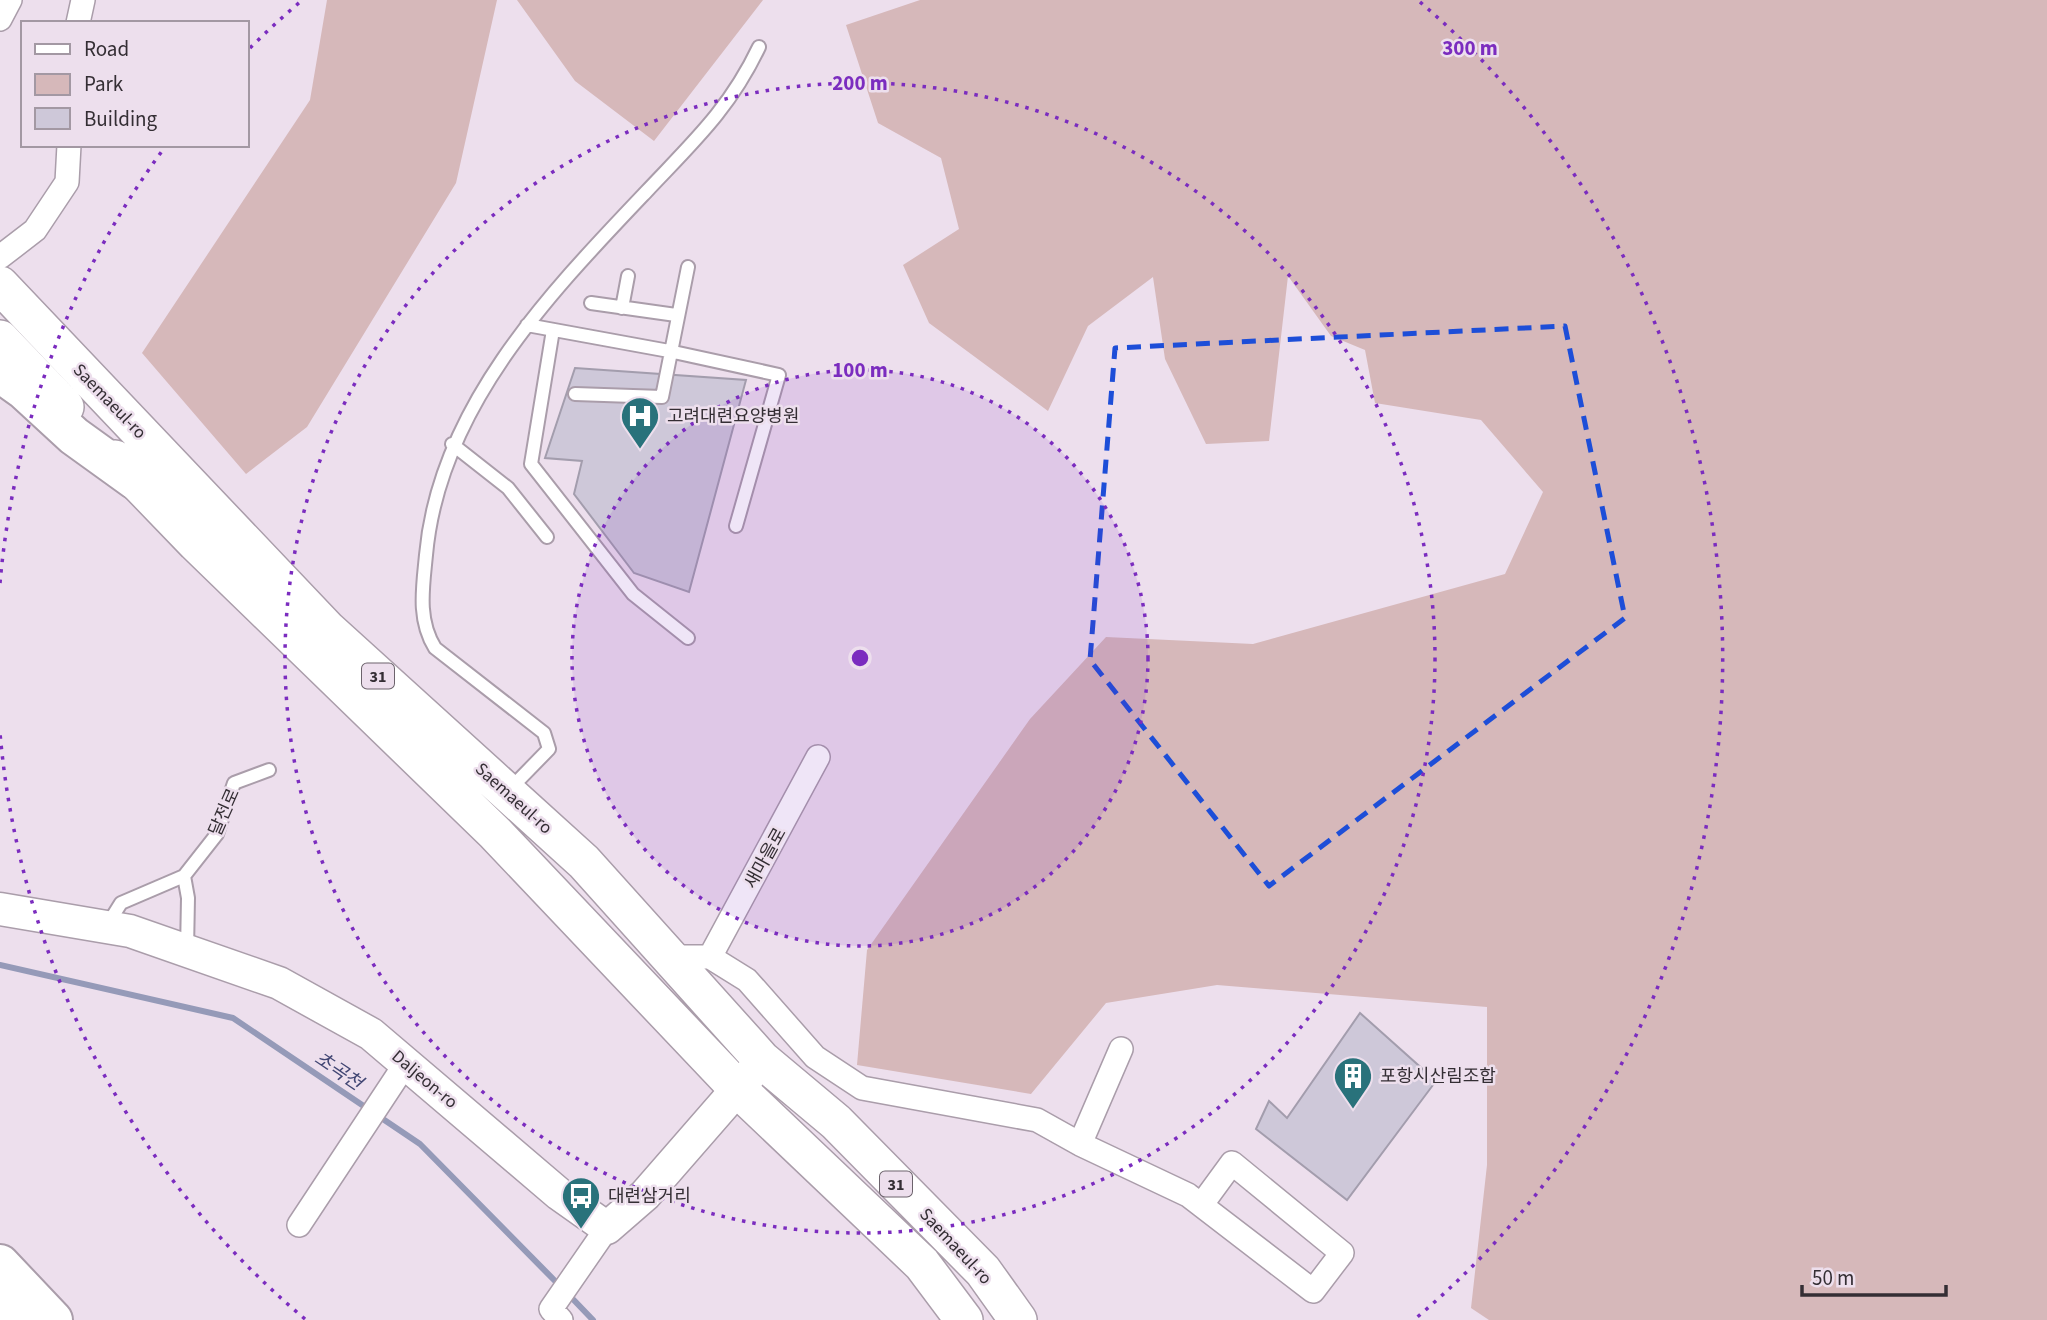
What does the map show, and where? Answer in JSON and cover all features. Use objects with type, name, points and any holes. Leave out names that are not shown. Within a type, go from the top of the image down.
[{"type":"highway","points":[[0,373],[74,436],[135,480]]},
{"type":"highway","points":[[0,1253],[35,1317]]},
{"type":"highway","points":[[0,1264],[35,1317]]},
{"type":"highway","points":[[0,1311],[35,1317]]},
{"type":"main road","name":"Saemaeul-ro","points":[[0,285],[327,629],[584,862],[762,1060],[836,1122],[973,1262],[1017,1320]]},
{"type":"main road","name":"Saemaeul-ro","points":[[0,340],[196,543],[495,833],[737,1088],[922,1264],[964,1320]]},
{"type":"street","points":[[0,19],[10,0]]},
{"type":"street","points":[[78,21],[83,0]]},
{"type":"street","points":[[0,257],[35,230],[66,182],[69,147]]},
{"type":"street","name":"새마을로","points":[[710,957],[818,757]]},
{"type":"street","name":"Daljeon-ro","points":[[0,909],[130,931],[279,983],[371,1034],[403,1068],[559,1195],[607,1228]]},
{"type":"street","points":[[670,957],[710,957],[747,980],[815,1057],[862,1088],[1037,1120],[1202,1204],[1313,1291],[1342,1253],[1232,1163],[1202,1204]]},
{"type":"street","points":[[1080,1144],[1121,1049]]},
{"type":"street","points":[[553,1313],[607,1228],[645,1195],[762,1060]]},
{"type":"street","points":[[299,1226],[403,1068]]},
{"type":"lane","points":[[507,792],[549,749],[544,733],[435,648],[426,634],[422,601],[428,527],[452,444],[510,344],[646,192],[697,142],[741,84],[759,47]]},
{"type":"lane","points":[[575,394],[662,397],[676,315],[688,267]]},
{"type":"lane","points":[[622,307],[628,276]]},
{"type":"lane","points":[[591,303],[676,315]]},
{"type":"lane","points":[[527,325],[669,351],[779,375],[736,526]]},
{"type":"lane","points":[[552,330],[531,464],[633,594],[688,638]]},
{"type":"lane","points":[[452,444],[508,488],[548,537]]},
{"type":"lane","name":"달전로","points":[[184,876],[218,834],[234,783],[269,770]]},
{"type":"lane","points":[[106,927],[121,903],[184,876],[188,898],[187,951]]},
{"type":"highlighted area","points":[[1565,326],[1625,618],[1269,886],[1090,660],[1115,348]]},
{"type":"green space","points":[[327,0],[497,0],[456,183],[307,427],[246,474],[142,353],[310,100]]},
{"type":"green space","points":[[517,0],[763,0],[654,141],[575,81]]},
{"type":"green space","points":[[920,0],[2047,0],[2047,1320],[1489,1320],[1471,1308],[1487,1165],[1487,1007],[1217,985],[1106,1003],[1031,1094],[857,1065],[867,950],[1030,719],[1106,637],[1253,644],[1505,574],[1543,492],[1481,420],[1375,403],[1365,350],[1331,336],[1288,276],[1269,441],[1206,444],[1165,359],[1153,277],[1088,326],[1048,411],[929,323],[903,265],[959,229],[941,158],[878,123],[846,25]]},
{"type":"building","points":[[575,368],[746,380],[689,592],[634,573],[574,494],[582,461],[545,458]]},
{"type":"building","name":"포항시산림조합","points":[[1360,1013],[1436,1081],[1347,1200],[1256,1129],[1269,1101],[1287,1118]]},
{"type":"waterway","name":"초곡천","points":[[0,965],[233,1018],[420,1144],[560,1286]]},
{"type":"waterway","name":"초곡천","points":[[568,1294],[593,1320]]},
{"type":"place","name":"고려대련요양병원","points":[[640,450]]},
{"type":"place","name":"포항시산림조합","points":[[1353,1110]]},
{"type":"place","name":"대련삼거리","points":[[581,1230]]}]
